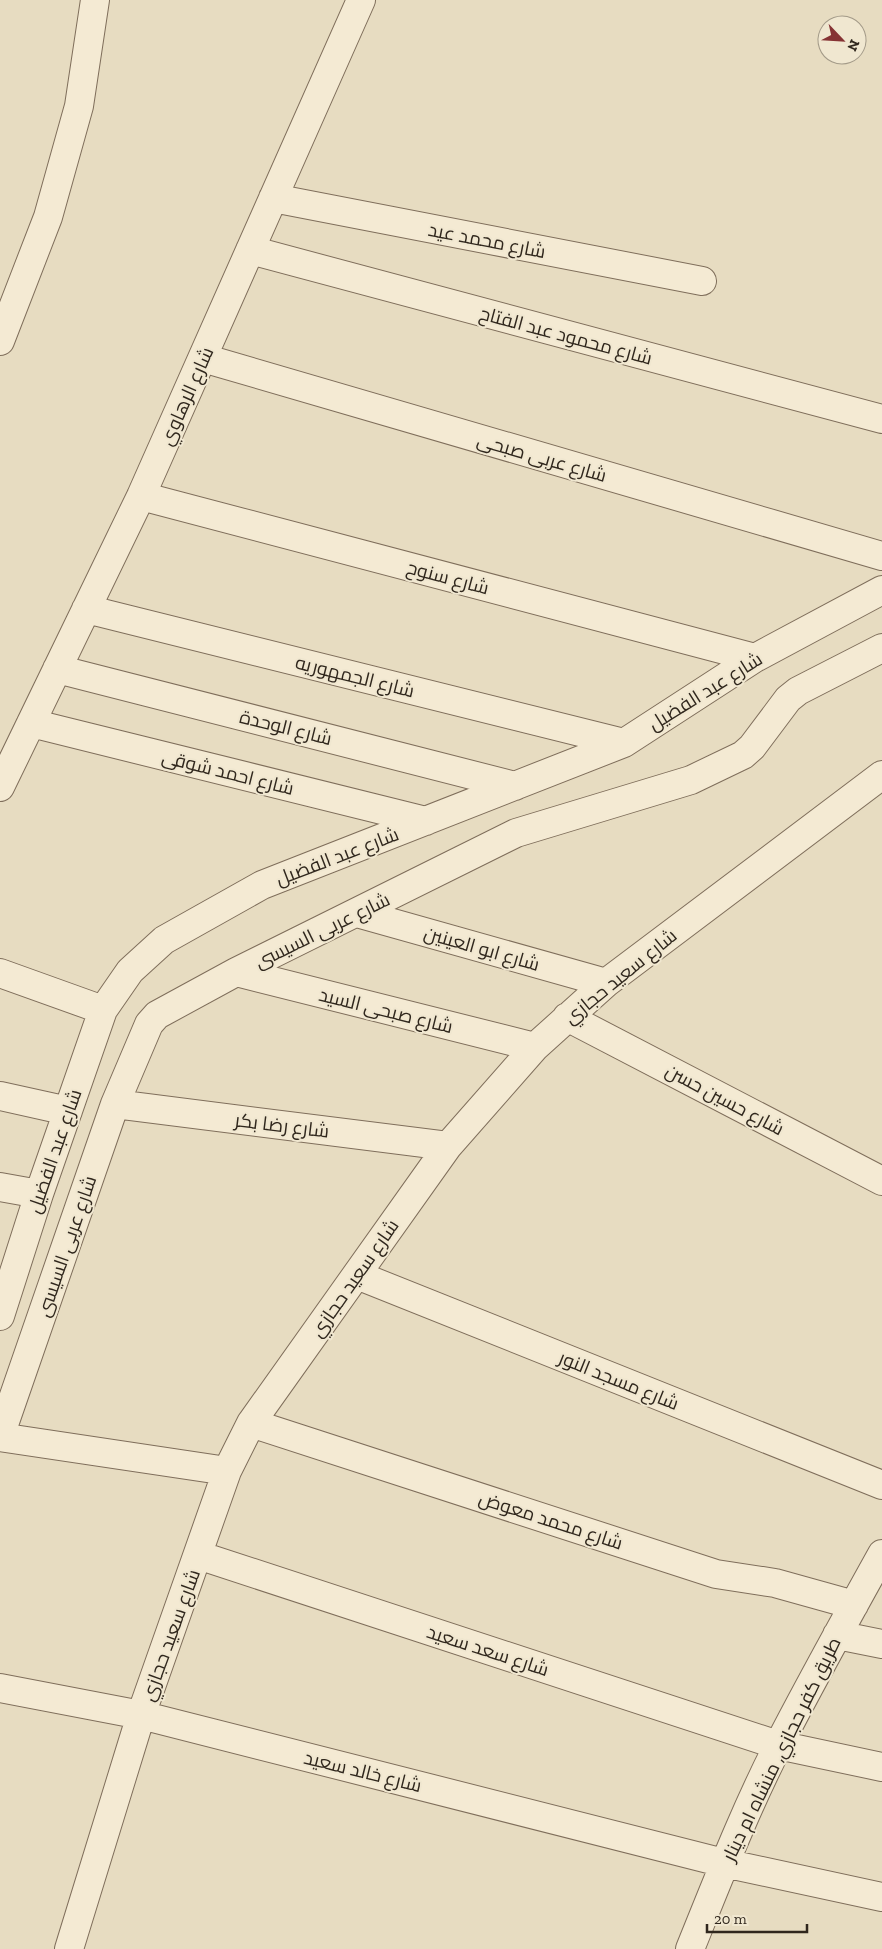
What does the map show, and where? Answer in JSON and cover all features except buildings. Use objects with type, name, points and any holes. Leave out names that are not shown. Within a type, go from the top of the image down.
[{"type":"street","points":[[0,341],[48,217],[77,116],[95,0]]},
{"type":"street","name":"شارع الرهاوي","points":[[0,787],[141,496],[361,0]]},
{"type":"street","name":"شارع محمد عيد","points":[[273,198],[702,281]]},
{"type":"street","name":"شارع محمود عبد الفتاح","points":[[250,250],[882,419]]},
{"type":"street","name":"شارع عربى صبحى","points":[[203,358],[882,556]]},
{"type":"street","name":"شارع سنوح","points":[[141,496],[755,658]]},
{"type":"street","name":"شارع عبد الفضيل","points":[[0,1316],[5,1286],[103,1010],[130,971],[164,940],[262,885],[624,743],[755,658],[882,590]]},
{"type":"street","name":"شارع الجمهوريه","points":[[86,609],[624,743]]},
{"type":"street","name":"شارع عربى السيسى","points":[[0,1436],[115,1104],[153,1019],[236,972],[516,833],[691,780],[743,755],[752,747],[788,699],[798,691],[882,648]]},
{"type":"street","name":"شارع الوحدة","points":[[57,669],[515,786]]},
{"type":"street","name":"شارع احمد شوقى","points":[[31,723],[426,821]]},
{"type":"street","name":"شارع سعيد حجازي","points":[[70,1949],[141,1715],[227,1471],[251,1423],[448,1146],[535,1047],[606,983],[882,775]]},
{"type":"street","name":"شارع ابو العينين","points":[[357,913],[606,983]]},
{"type":"street","name":"شارع صبحى السيد","points":[[236,972],[535,1047]]},
{"type":"street","points":[[0,973],[103,1010]]},
{"type":"street","name":"شارع حسين حسن","points":[[567,1017],[882,1181]]},
{"type":"street","points":[[0,1096],[68,1111]]},
{"type":"street","name":"شارع رضا بكر","points":[[115,1104],[448,1146]]},
{"type":"street","points":[[0,1187],[39,1194]]},
{"type":"street","name":"شارع مسجد النور","points":[[357,1275],[882,1485]]},
{"type":"street","name":"شارع محمد معوض","points":[[251,1423],[716,1574],[775,1583],[854,1605]]},
{"type":"street","points":[[0,1436],[227,1471]]},
{"type":"street","name":"شارع سعد سعيد","points":[[198,1555],[778,1745],[882,1767]]},
{"type":"street","name":"طريق كفر حجازي, منشاه ام دينار","points":[[690,1949],[724,1863],[778,1745],[836,1635],[879,1567]]},
{"type":"street","points":[[836,1635],[882,1644]]},
{"type":"street","name":"شارع خالد سعيد","points":[[0,1688],[141,1715],[724,1863],[882,1896]]}]
